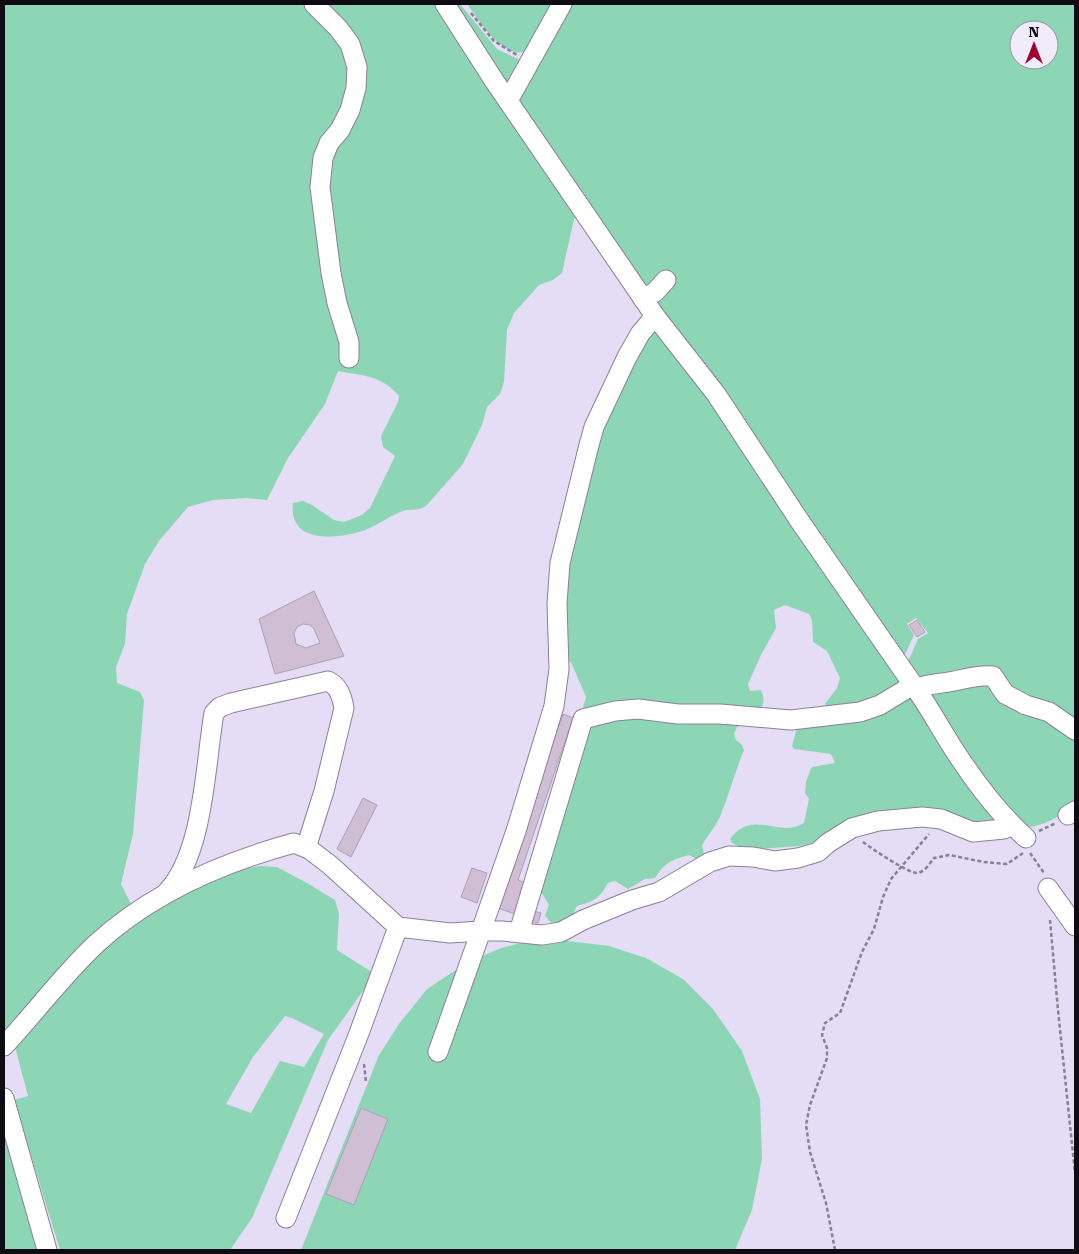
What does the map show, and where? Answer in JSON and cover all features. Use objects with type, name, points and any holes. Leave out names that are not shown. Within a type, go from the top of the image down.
[{"type":"street","points":[[314,4],[338,28],[350,44],[356,67],[356,88],[350,110],[323,158],[320,187],[331,274],[337,303],[349,342],[349,358]]},
{"type":"street","points":[[445,4],[508,102],[643,299],[716,394],[799,520],[914,687],[951,745],[983,790],[1012,825],[1026,838]]},
{"type":"street","points":[[508,102],[562,4]]},
{"type":"street","points":[[643,299],[655,292],[666,280]]},
{"type":"street","points":[[438,1052],[516,831],[554,706],[559,669],[557,603],[560,563],[571,513],[594,428],[627,357],[640,334],[655,316]]},
{"type":"street","points":[[584,719],[615,711],[638,709],[678,714],[728,714],[791,720],[860,712],[880,705],[914,687],[954,682],[979,675],[993,676],[1005,694],[1026,705],[1049,712],[1075,730]]},
{"type":"street","points":[[164,895],[176,883],[186,861],[193,837],[199,813],[214,713],[220,707],[230,703],[328,680],[334,683],[341,695],[344,708],[324,791],[306,848]]},
{"type":"street","points":[[554,706],[570,710],[584,719]]},
{"type":"street","points":[[519,932],[584,719]]},
{"type":"street","points":[[4,1046],[96,945],[125,920],[164,895],[237,861],[294,843],[306,848],[330,865],[398,927],[450,933],[481,931],[542,935],[561,932],[583,920],[632,900],[659,892],[710,862],[729,856],[753,856],[775,861],[798,858],[818,852],[828,843],[852,828],[905,818],[941,819],[973,832],[1004,829],[1012,825]]},
{"type":"street","points":[[1048,888],[1075,926]]},
{"type":"street","points":[[286,1218],[358,1036],[398,927]]},
{"type":"street","points":[[4,1098],[47,1250]]},
{"type":"path","points":[[470,12],[494,41],[532,61]]},
{"type":"path","points":[[1026,838],[1055,824],[1072,813]]},
{"type":"path","points":[[835,1250],[826,1203],[810,1152],[806,1125],[810,1105],[827,1058],[827,1048],[822,1035],[825,1023],[840,1012],[862,952],[874,929],[883,897],[892,879],[941,819]]},
{"type":"path","points":[[862,840],[907,871],[918,873],[926,868],[934,858],[949,855],[984,862],[1007,864],[1025,852],[1025,848],[1035,858],[1045,874],[1048,888]]},
{"type":"path","points":[[1050,914],[1075,1172]]},
{"type":"green space","points":[[4,4],[439,4],[580,209],[574,219],[562,273],[553,280],[539,285],[514,313],[507,330],[504,382],[500,394],[487,407],[482,425],[463,464],[426,506],[400,512],[370,528],[348,535],[325,537],[314,535],[297,525],[293,516],[293,503],[303,501],[334,520],[344,522],[362,515],[370,508],[395,456],[383,447],[381,436],[398,402],[399,396],[379,380],[338,371],[325,404],[288,458],[267,500],[246,498],[213,500],[188,507],[159,541],[145,564],[127,614],[125,644],[116,667],[117,683],[140,692],[144,700],[133,834],[121,884],[133,908],[4,1040]]},
{"type":"green space","points":[[450,4],[460,4],[497,49],[518,59],[524,67],[509,88]]},
{"type":"green space","points":[[467,4],[559,4],[527,52],[515,52],[507,49],[494,38]]},
{"type":"green space","points":[[566,4],[1075,4],[1075,806],[1051,820],[1024,828],[1006,814],[921,681],[906,666],[918,639],[928,633],[916,618],[907,624],[914,635],[903,659],[515,105]]},
{"type":"green space","points":[[658,328],[673,346],[906,687],[828,713],[825,704],[837,688],[840,678],[827,651],[813,642],[812,620],[809,614],[785,605],[774,610],[776,628],[748,684],[750,691],[761,690],[763,702],[759,713],[581,715],[586,697],[571,662],[563,661],[560,605],[582,481],[630,356]]},
{"type":"green space","points":[[912,690],[1011,832],[943,816],[825,839],[800,846],[746,850],[732,843],[730,839],[739,830],[748,826],[785,828],[804,823],[809,799],[805,793],[806,782],[812,767],[835,763],[831,754],[794,749],[792,746],[798,724]]},
{"type":"green space","points":[[622,713],[749,722],[737,727],[734,734],[744,750],[719,818],[702,845],[705,858],[700,861],[689,855],[673,860],[662,868],[655,878],[645,879],[628,889],[615,881],[608,883],[596,899],[577,906],[569,922],[555,927],[545,916],[549,905],[535,882],[577,727]]},
{"type":"green space","points":[[261,866],[277,867],[335,900],[339,914],[337,950],[375,974],[328,1040],[252,1218],[230,1250],[60,1250],[14,1100],[28,1096],[14,1043],[100,946],[183,890],[240,869]],"holes":[[[285,1016],[324,1034],[304,1067],[280,1061],[251,1113],[226,1104],[253,1057]]]},
{"type":"green space","points":[[529,941],[568,941],[609,946],[646,958],[683,979],[713,1009],[742,1051],[760,1099],[762,1159],[752,1210],[735,1250],[301,1250],[379,1055],[399,1024],[427,989],[468,962],[501,948]]},
{"type":"green space","points":[[4,1121],[39,1250],[4,1250]]},
{"type":"building","points":[[314,591],[344,656],[275,674],[259,619]],"holes":[[[303,624],[310,625],[314,629],[320,643],[306,648],[296,644],[294,633],[297,627]]]},
{"type":"building","points":[[917,620],[925,632],[917,637],[909,625]]},
{"type":"building","points":[[563,714],[573,718],[518,880],[524,882],[515,914],[495,907]]},
{"type":"building","points":[[363,798],[377,805],[351,857],[337,849]]},
{"type":"building","points":[[472,868],[487,873],[477,903],[461,897]]},
{"type":"building","points":[[530,910],[541,913],[538,923],[527,920]]},
{"type":"building","points":[[361,1108],[388,1119],[354,1205],[326,1194]]}]
